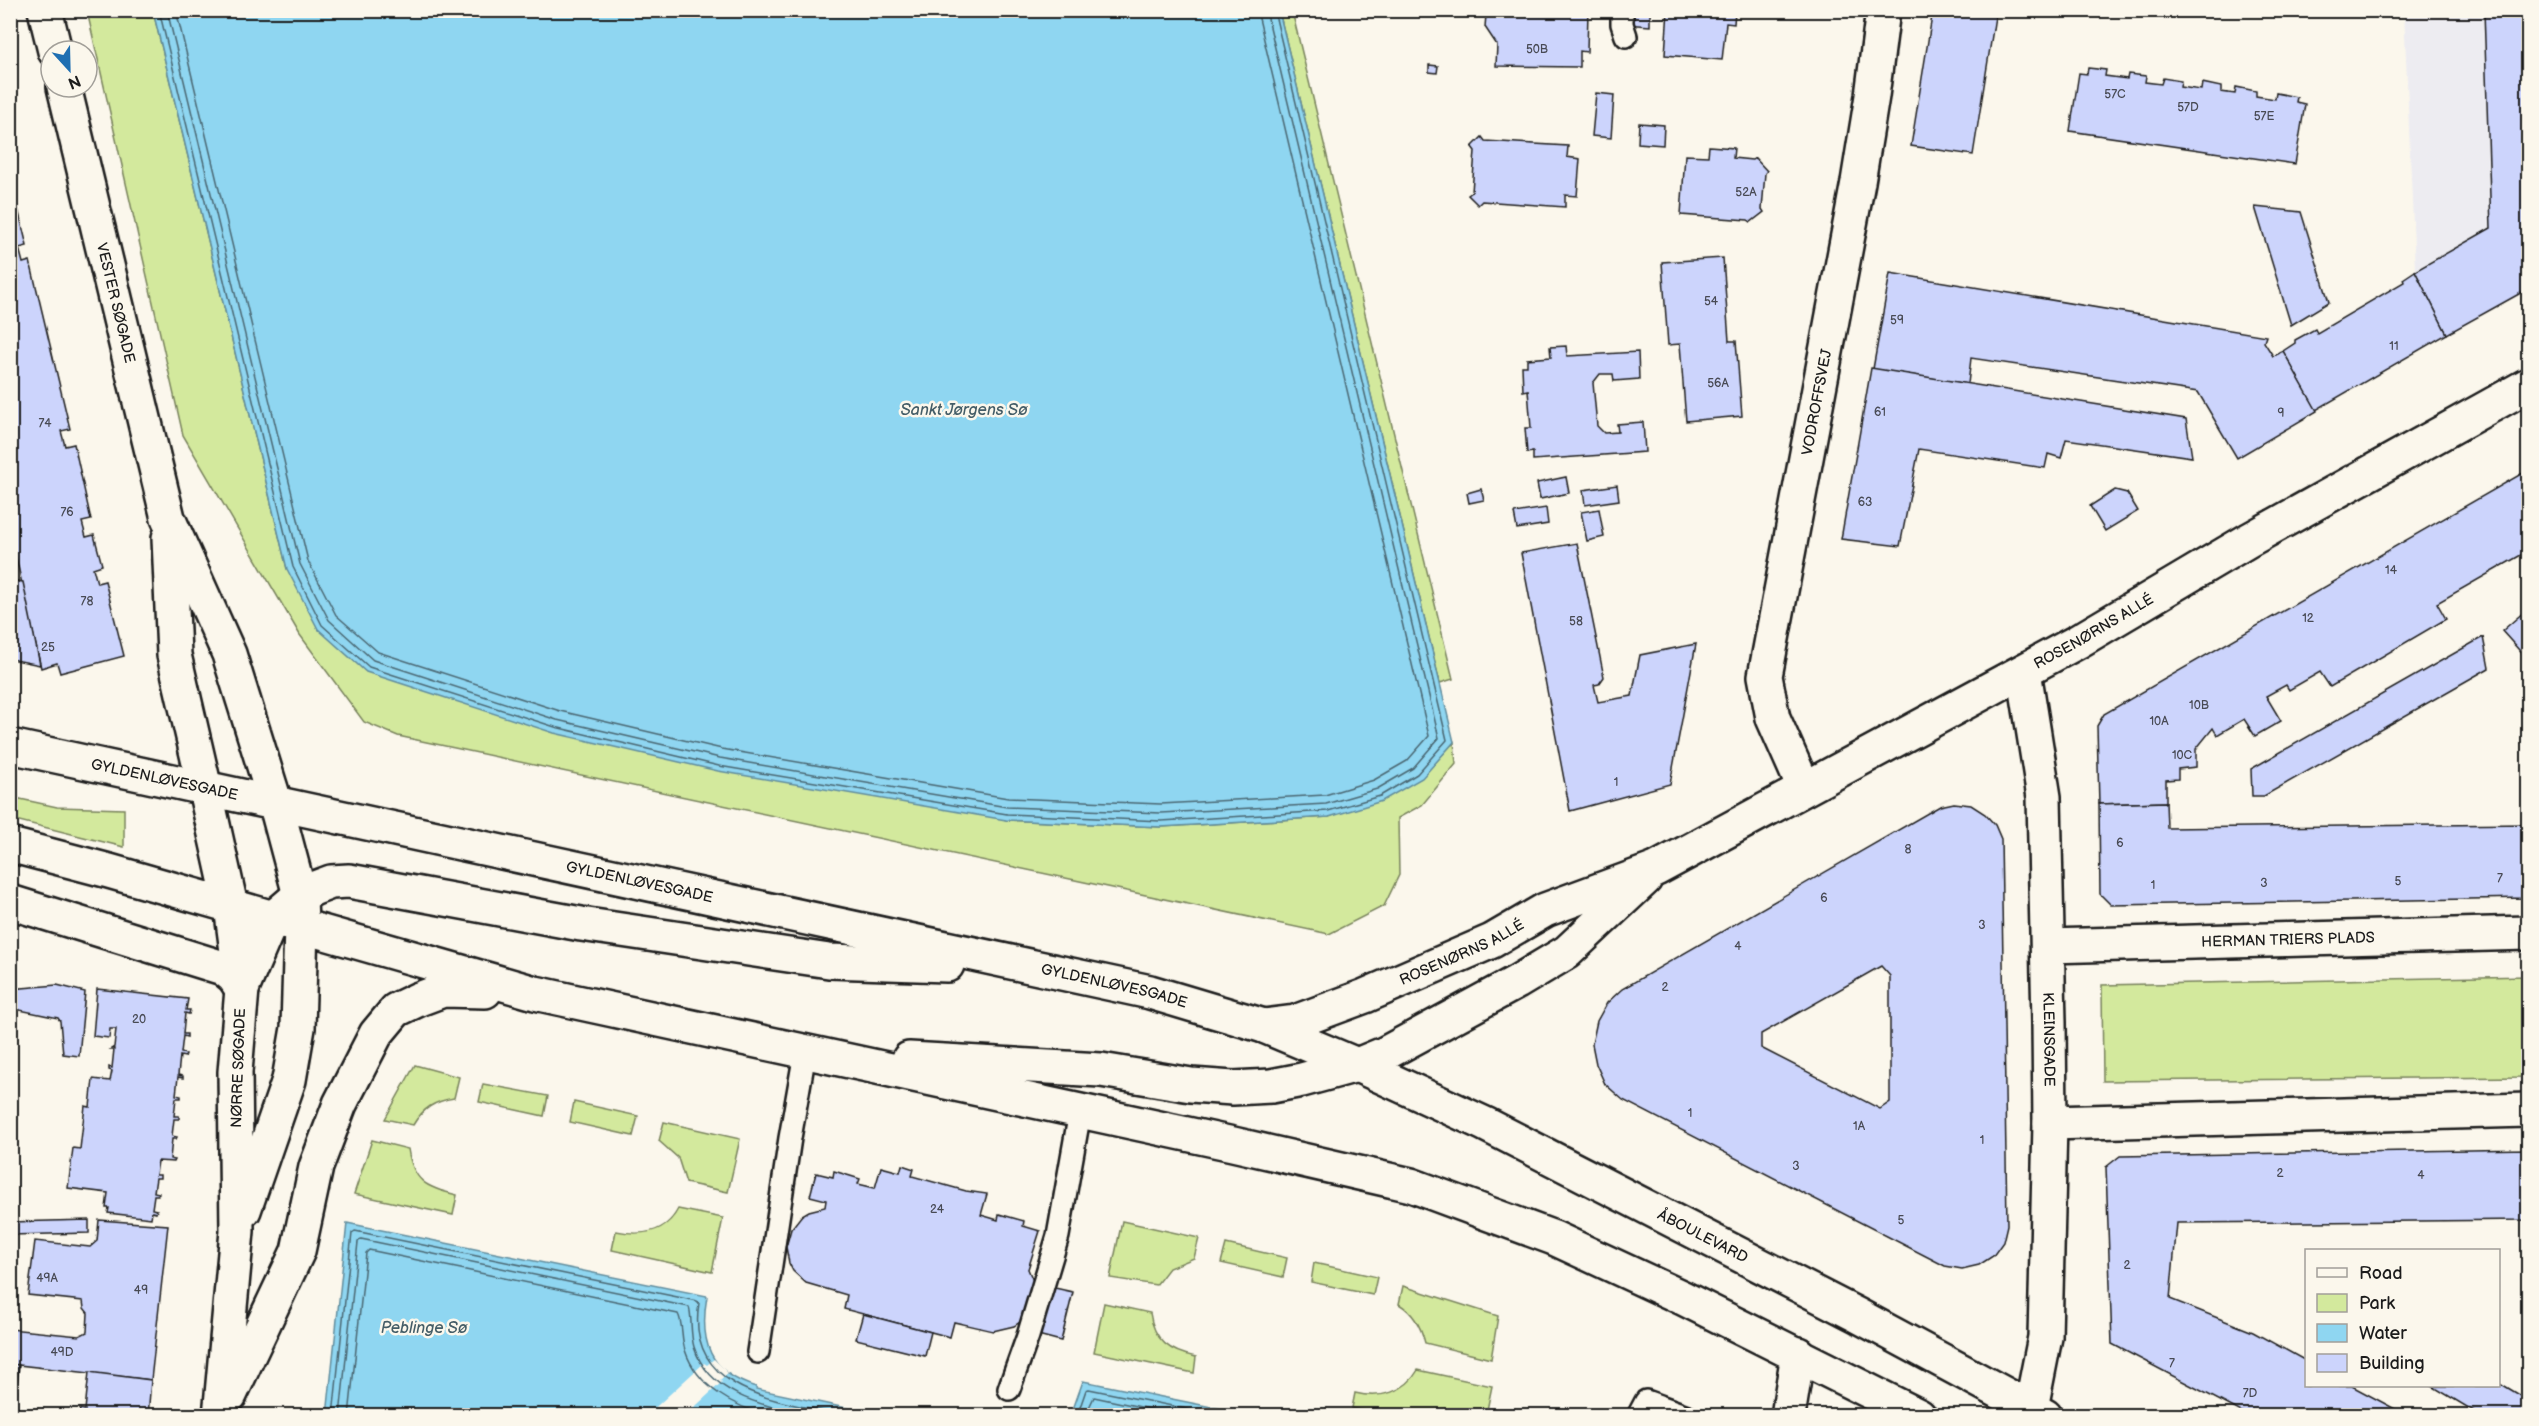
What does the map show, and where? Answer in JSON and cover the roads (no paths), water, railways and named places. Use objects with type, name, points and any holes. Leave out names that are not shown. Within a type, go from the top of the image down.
[{"type":"street","points":[[45,10],[52,39]]},
{"type":"street","name":"VODROFFSVEJ","points":[[1804,788],[1773,718],[1765,676],[1858,182],[1883,10]]},
{"type":"street","name":"VESTER SØGADE","points":[[67,99],[168,518],[229,654],[276,805],[291,914]]},
{"type":"street","name":"ROSENØRNS ALLÉ","points":[[1264,1026],[1295,1022],[1365,996],[1492,941],[1545,910],[1656,869],[2024,671],[2249,540],[2529,385]]},
{"type":"street","name":"VESTER SØGADE","points":[[168,518],[174,655],[205,789]]},
{"type":"street","name":"KLEINSGADE","points":[[2024,671],[2044,797],[2048,946],[2050,1123],[2045,1337],[2038,1412]]},
{"type":"street","name":"GYLDENLØVESGADE","points":[[10,746],[1150,992],[1264,1026],[1357,1065]]},
{"type":"street","name":"NØRRE SØGADE","points":[[205,789],[231,906],[242,989],[235,1072],[237,1231],[220,1415]]},
{"type":"street","points":[[10,845],[231,906],[291,914],[535,993],[1233,1144],[1411,1185],[1457,1200],[1554,1238],[1798,1354],[1918,1416]]},
{"type":"street","name":"ROSENØRNS ALLÉ","points":[[805,1053],[1101,1070],[1191,1086],[1233,1088],[1271,1086],[1302,1080],[1357,1065],[1386,1053],[1517,982],[1567,952],[1656,869]]},
{"type":"street","points":[[10,902],[223,968],[234,977],[242,989],[291,914],[331,882],[349,881],[581,924],[829,961],[1031,968]]},
{"type":"street","name":"NØRRE SØGADE","points":[[237,1231],[289,1080],[298,1028],[291,914]]},
{"type":"street","name":"HERMAN TRIERS PLADS","points":[[2048,946],[2529,933]]},
{"type":"street","points":[[220,1415],[298,1251],[316,1167],[340,1104],[376,1034],[396,1010],[443,990],[535,993]]},
{"type":"street","name":"ÅBOULEVARD","points":[[1357,1065],[1485,1124],[1857,1315],[2038,1412]]},
{"type":"street","points":[[2050,1123],[2529,1110]]},
{"type":"street","points":[[1788,1416],[1798,1354]]},
{"type":"lane","points":[[1622,10],[1622,24],[1626,36]]},
{"type":"lane","points":[[758,1352],[805,1053]]},
{"type":"lane","points":[[1009,1389],[1028,1336],[1058,1236],[1080,1112]]},
{"type":"lane","points":[[1638,1416],[1646,1401],[1687,1416]]},
{"type":"water","name":"Sankt Jørgens Sø","points":[[153,11],[1279,11],[1454,742],[1422,778],[1382,801],[1329,817],[1161,827],[1006,820],[718,771],[554,733],[366,672],[318,629],[287,569]]},
{"type":"water","name":"Peblinge Sø","points":[[347,1223],[707,1296],[705,1327],[707,1341],[711,1353],[727,1373],[756,1389],[879,1415],[327,1416]]},
{"type":"water","points":[[1083,1381],[1251,1415],[1071,1415]]}]
